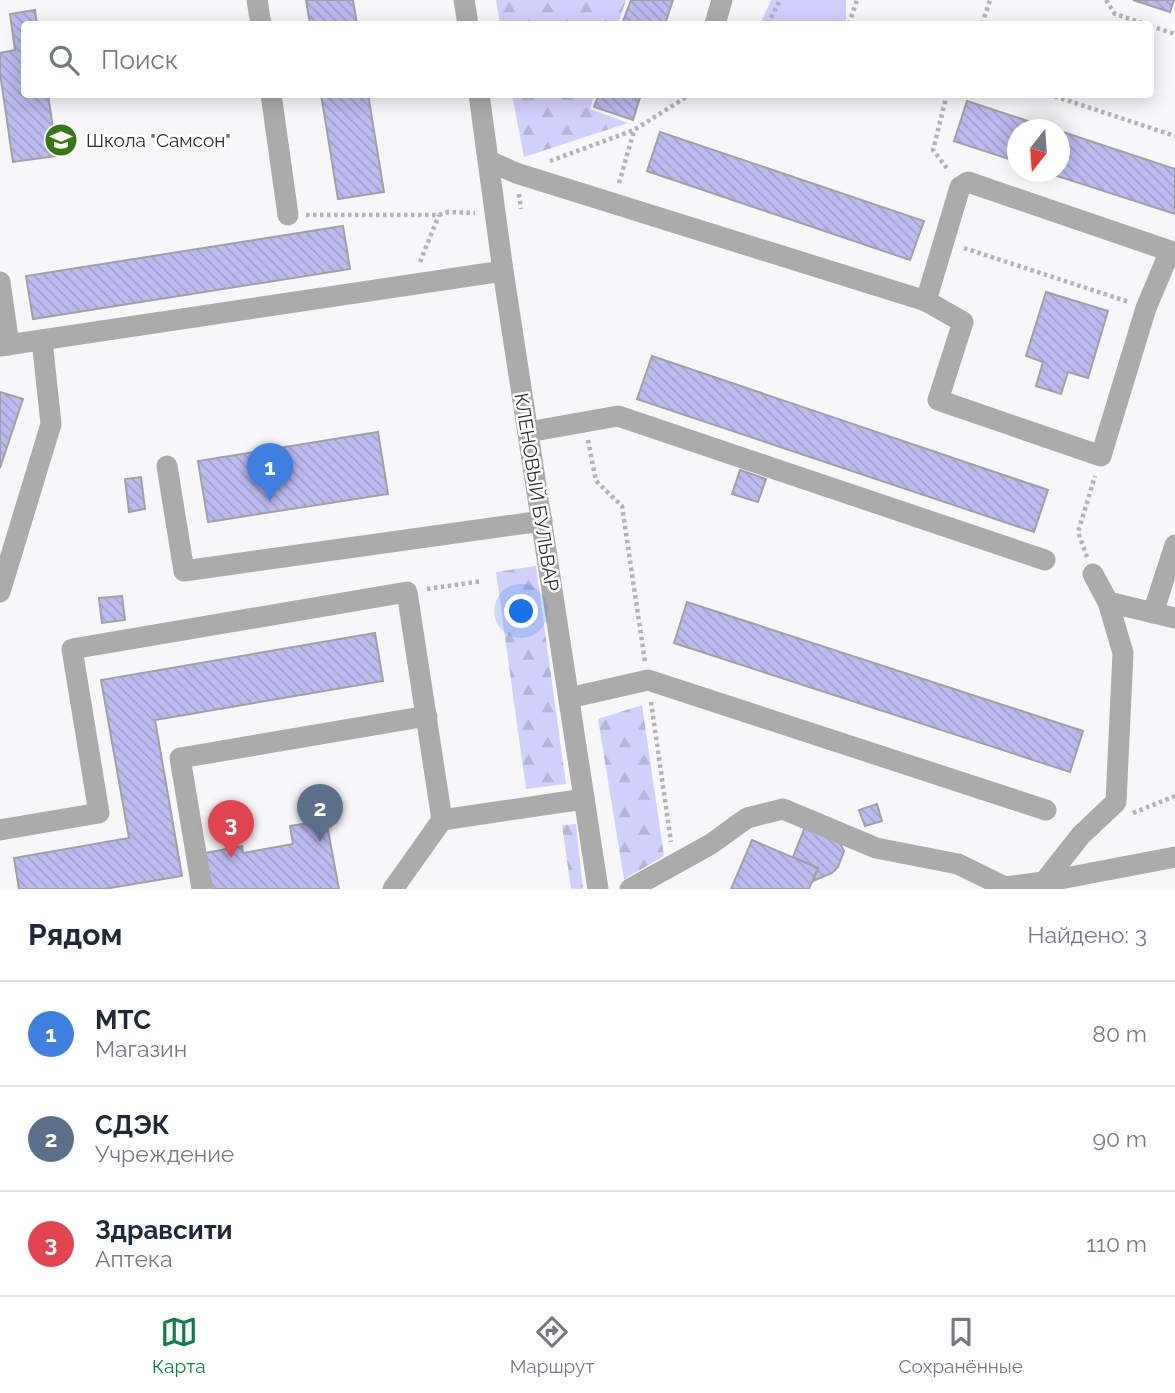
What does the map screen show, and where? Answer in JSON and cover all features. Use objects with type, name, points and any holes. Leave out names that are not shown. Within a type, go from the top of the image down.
[{"type":"street","points":[[257,0],[260,21]]},
{"type":"street","points":[[464,0],[468,21]]},
{"type":"street","points":[[716,21],[722,0]]},
{"type":"street","points":[[272,98],[288,215]]},
{"type":"street","name":"КЛЕНОВЫЙ БУЛЬВАР","points":[[480,98],[503,271],[598,889]]},
{"type":"street","points":[[489,162],[516,173],[926,301],[962,322],[937,400],[1101,456],[1146,308],[1172,251],[968,182],[960,187],[926,301]]},
{"type":"street","points":[[0,282],[5,345],[503,271]]},
{"type":"street","points":[[0,592],[51,424],[42,340]]},
{"type":"street","points":[[528,432],[618,416],[1045,560]]},
{"type":"street","points":[[167,466],[184,571],[542,521]]},
{"type":"street","points":[[1153,612],[1175,545]]},
{"type":"street","points":[[1044,882],[1081,835],[1116,802],[1123,653],[1108,602],[1093,575]]},
{"type":"street","points":[[0,830],[99,813],[72,649],[408,592],[442,820],[393,889]]},
{"type":"street","points":[[1108,602],[1175,618]]},
{"type":"street","points":[[569,698],[648,680],[1046,810]]},
{"type":"street","points":[[202,889],[180,758],[427,716]]},
{"type":"street","points":[[442,820],[584,799]]},
{"type":"street","points":[[630,889],[711,844],[747,818],[783,809],[876,848],[958,864],[1005,887],[1175,857]]},
{"type":"path","points":[[770,21],[780,0]]},
{"type":"path","points":[[850,21],[857,0]]},
{"type":"path","points":[[983,21],[990,0]]},
{"type":"path","points":[[1106,0],[1115,14],[1136,21]]},
{"type":"path","points":[[1154,27],[1175,34]]},
{"type":"path","points":[[521,209],[516,173],[634,131],[685,98]]},
{"type":"path","points":[[946,98],[933,150],[960,187]]},
{"type":"path","points":[[1060,98],[1175,136]]},
{"type":"path","points":[[613,203],[634,131]]},
{"type":"path","points":[[288,215],[476,213]]},
{"type":"path","points":[[410,285],[439,215]]},
{"type":"path","points":[[943,242],[1146,308]]},
{"type":"path","points":[[585,422],[596,481],[622,506],[671,839]]},
{"type":"path","points":[[1093,485],[1078,532],[1093,575]]},
{"type":"path","points":[[428,589],[482,581]]},
{"type":"green space","points":[[496,0],[626,0],[619,21],[500,21]]},
{"type":"green space","points":[[771,0],[846,0],[846,21],[761,21]]},
{"type":"green space","points":[[513,98],[593,98],[590,109],[628,123],[524,157]]},
{"type":"green space","points":[[536,566],[566,784],[526,789],[496,572]]},
{"type":"green space","points":[[642,705],[664,856],[624,879],[598,719]]},
{"type":"green space","points":[[576,824],[583,889],[571,889],[562,825]]},
{"type":"building","points":[[306,0],[353,0],[356,21],[310,21]]},
{"type":"building","points":[[631,0],[673,0],[666,21],[623,21]]},
{"type":"building","points":[[1133,0],[1174,0],[1170,12]]},
{"type":"building","points":[[35,10],[37,21],[21,21],[21,98],[49,98],[57,156],[13,162],[0,73],[0,53],[15,50],[10,14]]},
{"type":"building","points":[[322,98],[369,98],[384,192],[338,199]]},
{"type":"building","points":[[597,98],[640,98],[633,120],[594,107]]},
{"type":"building","points":[[967,101],[1022,119],[1007,119],[1007,158],[954,141]]},
{"type":"building","points":[[660,132],[924,221],[910,260],[647,171]]},
{"type":"building","points":[[1070,134],[1175,169],[1175,214],[1070,180]]},
{"type":"building","points":[[343,226],[350,269],[33,319],[26,276]]},
{"type":"building","points":[[1046,292],[1108,311],[1088,378],[1068,372],[1061,394],[1036,386],[1043,362],[1026,356]]},
{"type":"building","points":[[652,356],[1048,490],[1034,532],[637,399]]},
{"type":"building","points":[[0,392],[23,399],[0,468]]},
{"type":"building","points":[[378,432],[388,494],[208,522],[198,461]]},
{"type":"building","points":[[740,470],[766,479],[758,502],[732,494]]},
{"type":"building","points":[[141,477],[145,509],[129,512],[125,479]]},
{"type":"building","points":[[122,596],[125,620],[102,623],[99,598]]},
{"type":"building","points":[[687,602],[1083,731],[1070,772],[674,643]]},
{"type":"building","points":[[375,633],[383,681],[155,720],[182,876],[104,889],[19,889],[14,858],[129,838],[101,680]]},
{"type":"building","points":[[877,804],[882,821],[865,826],[859,810]]},
{"type":"building","points":[[326,820],[339,889],[212,889],[205,853],[242,846],[243,853],[293,844],[290,826]]},
{"type":"building","points":[[805,827],[838,840],[844,851],[838,867],[832,873],[813,881],[818,868],[793,857]]},
{"type":"building","points":[[752,840],[818,868],[809,889],[731,889]]},
{"type":"place","name":"Школа \"Самсон\"","points":[[61,140]]},
{"type":"place","name":"МТС","points":[[270,501]]},
{"type":"place","name":"СДЭК","points":[[320,842]]},
{"type":"place","name":"Здравсити","points":[[231,858]]}]
